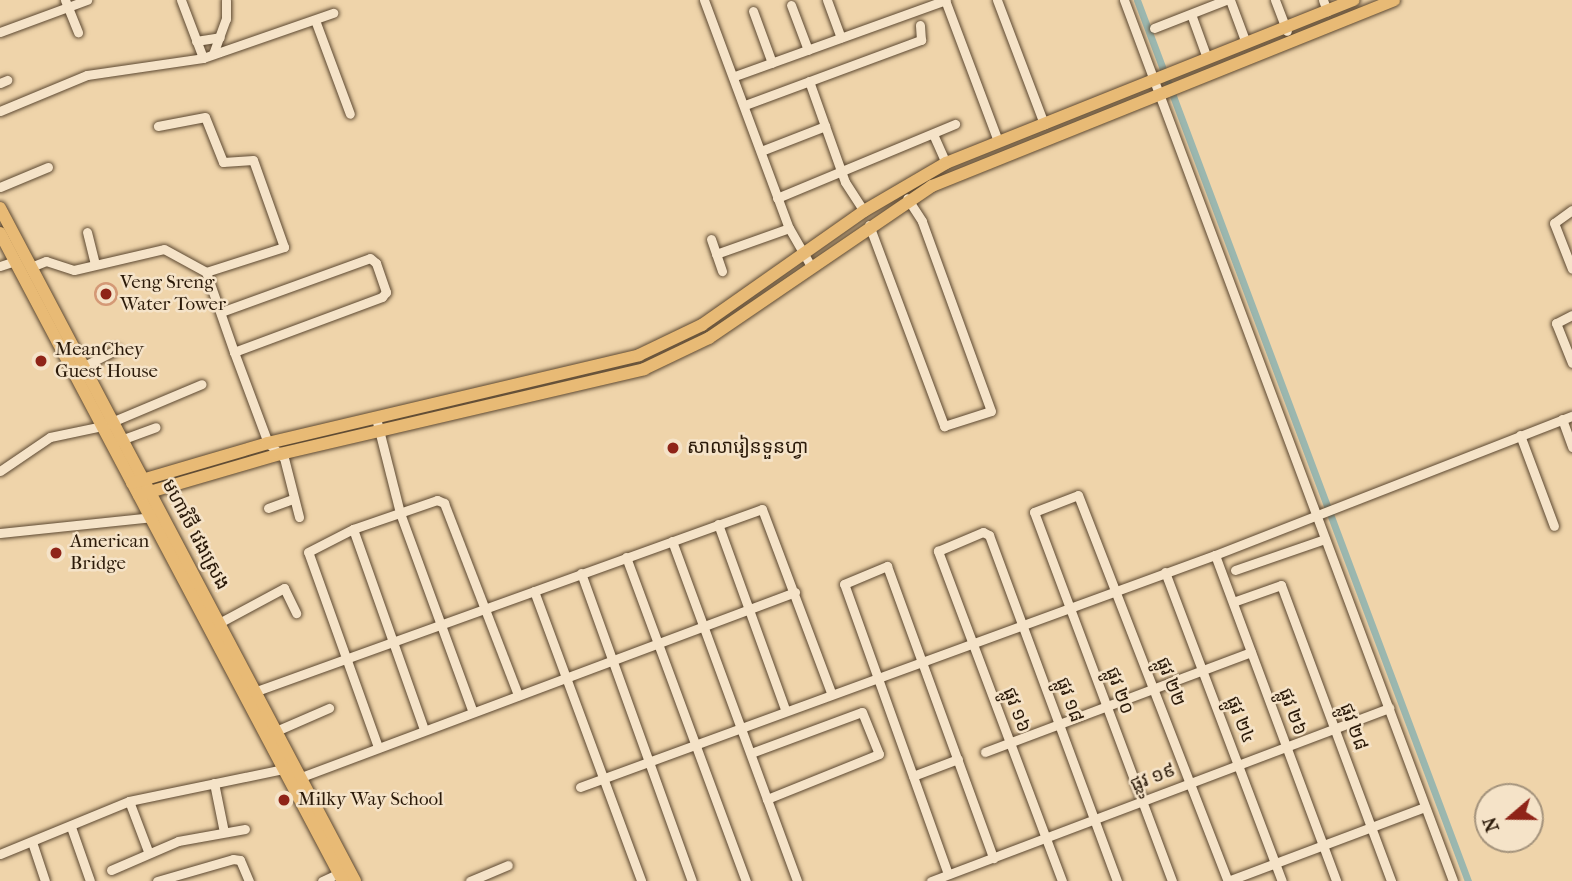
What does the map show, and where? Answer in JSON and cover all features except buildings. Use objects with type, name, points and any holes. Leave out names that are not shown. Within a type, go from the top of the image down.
[{"type":"main road","points":[[137,480],[268,443],[607,366],[670,342],[804,256],[864,211],[946,163],[1285,27],[1325,5],[1354,0]]},
{"type":"main road","points":[[144,493],[280,454],[611,380],[674,356],[812,268],[869,225],[954,175],[1394,0]]},
{"type":"main road","name":"មហាវិថី វេងស្រេង","points":[[0,208],[83,366],[108,424]]},
{"type":"main road","name":"មហាវិថី វេងស្រេង","points":[[0,233],[108,424],[289,767],[340,877]]},
{"type":"main road","points":[[670,342],[674,356]]},
{"type":"main road","points":[[607,366],[611,380]]},
{"type":"main road","name":"មហាវិថី វេងស្រេង","points":[[156,516],[219,623],[251,696],[276,731],[289,767]]},
{"type":"main road","name":"មហាវិថី វេងស្រេង","points":[[295,780],[355,881]]},
{"type":"street","points":[[0,32],[67,4],[87,0]]},
{"type":"street","points":[[181,0],[202,58]]},
{"type":"street","points":[[213,54],[220,37],[226,0]]},
{"type":"street","points":[[704,0],[735,76],[789,228],[812,268]]},
{"type":"street","points":[[827,0],[841,38]]},
{"type":"street","points":[[735,76],[946,0],[998,141]]},
{"type":"street","points":[[997,0],[1044,124]]},
{"type":"street","points":[[1124,0],[1162,77],[1325,539],[1453,881]]},
{"type":"street","points":[[1154,28],[1228,0],[1246,43]]},
{"type":"street","points":[[1275,0],[1291,41]]},
{"type":"street","points":[[67,4],[78,33]]},
{"type":"street","points":[[791,5],[808,50]]},
{"type":"street","points":[[753,11],[772,63]]},
{"type":"street","points":[[0,110],[87,75],[202,58],[333,13]]},
{"type":"street","points":[[1191,14],[1207,58]]},
{"type":"street","points":[[315,20],[350,114]]},
{"type":"street","points":[[745,105],[921,40],[920,25]]},
{"type":"street","points":[[196,41],[220,37]]},
{"type":"street","points":[[808,81],[842,173],[864,211]]},
{"type":"street","points":[[158,125],[205,117],[223,162],[253,160],[285,242],[279,250],[206,272]]},
{"type":"street","points":[[777,198],[955,124]]},
{"type":"street","points":[[761,151],[825,126]]},
{"type":"street","points":[[933,134],[946,163]]},
{"type":"street","points":[[0,187],[48,167]]},
{"type":"street","points":[[869,225],[944,426],[991,411],[922,221],[900,188]]},
{"type":"street","points":[[1572,210],[1554,222],[1572,269]]},
{"type":"street","points":[[716,254],[789,228]]},
{"type":"street","points":[[87,232],[96,263]]},
{"type":"street","points":[[711,239],[722,271]]},
{"type":"street","points":[[31,267],[46,261],[74,271],[96,263],[164,249],[206,272],[268,443],[280,454],[299,517]]},
{"type":"street","points":[[221,312],[370,258],[384,285],[382,298],[234,352]]},
{"type":"street","points":[[0,266],[15,261]]},
{"type":"street","points":[[1572,316],[1556,323],[1572,363]]},
{"type":"street","points":[[83,366],[117,349]]},
{"type":"street","points":[[0,471],[50,437],[108,424],[202,384]]},
{"type":"street","points":[[580,787],[831,692],[1215,555],[1572,416]]},
{"type":"street","points":[[376,418],[400,513],[472,712]]},
{"type":"street","points":[[1562,419],[1572,447]]},
{"type":"street","points":[[117,442],[156,427]]},
{"type":"street","points":[[1520,435],[1554,526]]},
{"type":"street","name":"ផ្លូវ ២២","points":[[1034,513],[1082,494],[1228,881]]},
{"type":"street","points":[[268,508],[293,499]]},
{"type":"street","points":[[378,747],[308,548],[353,529],[436,500],[444,503],[518,695]]},
{"type":"street","points":[[251,696],[346,658],[718,524],[764,510],[831,692]]},
{"type":"street","name":"ផ្លូវ ២០","points":[[1034,513],[1172,881]]},
{"type":"street","points":[[0,533],[156,516]]},
{"type":"street","points":[[718,524],[785,709]]},
{"type":"street","points":[[353,529],[424,730]]},
{"type":"street","name":"ផ្លូវ ១៦","points":[[988,532],[938,551],[1062,881]]},
{"type":"street","name":"ផ្លូវ ១៨","points":[[988,532],[1117,881]]},
{"type":"street","points":[[1235,570],[1325,539]]},
{"type":"street","points":[[672,541],[797,881]]},
{"type":"street","name":"ផ្លូវ ២៦","points":[[1215,555],[1336,881]]},
{"type":"street","points":[[626,557],[746,881]]},
{"type":"street","points":[[948,874],[844,582],[887,566],[923,659],[993,858]]},
{"type":"street","name":"ផ្លូវ ២៤","points":[[1165,572],[1282,881]]},
{"type":"street","points":[[581,573],[692,881]]},
{"type":"street","name":"ផ្លូវ ២៨","points":[[1233,602],[1281,586],[1391,881]]},
{"type":"street","points":[[219,623],[284,588],[296,613]]},
{"type":"street","points":[[534,591],[641,881]]},
{"type":"street","points":[[295,780],[795,592]]},
{"type":"street","points":[[985,752],[1251,652]]},
{"type":"street","points":[[276,731],[329,708]]},
{"type":"street","name":"ផ្លូវ ១៩","points":[[930,881],[1388,708]]},
{"type":"street","points":[[751,753],[862,712],[878,754],[767,800]]},
{"type":"street","points":[[913,776],[958,760]]},
{"type":"street","points":[[0,854],[129,801],[289,767]]},
{"type":"street","points":[[214,783],[224,832]]},
{"type":"street","points":[[129,801],[148,851]]},
{"type":"street","points":[[1228,881],[1425,807]]},
{"type":"street","points":[[71,827],[90,881]]},
{"type":"street","points":[[111,870],[148,851],[245,829]]},
{"type":"street","points":[[32,842],[45,881]]},
{"type":"street","points":[[157,881],[189,870],[237,859],[249,881]]},
{"type":"street","points":[[470,881],[508,865]]},
{"type":"street","points":[[189,870],[193,881]]},
{"type":"street","points":[[322,881],[340,877]]},
{"type":"waterway","points":[[1137,0],[1468,881]]},
{"type":"place","name":"Veng Sreng Water Tower","points":[[106,294]]},
{"type":"place","name":"MeanChey Guest House","points":[[41,361]]},
{"type":"place","name":"សាលារៀនទួនហ្វា","points":[[673,448]]},
{"type":"place","name":"American Bridge","points":[[56,553]]},
{"type":"place","name":"Milky Way School","points":[[284,800]]}]
